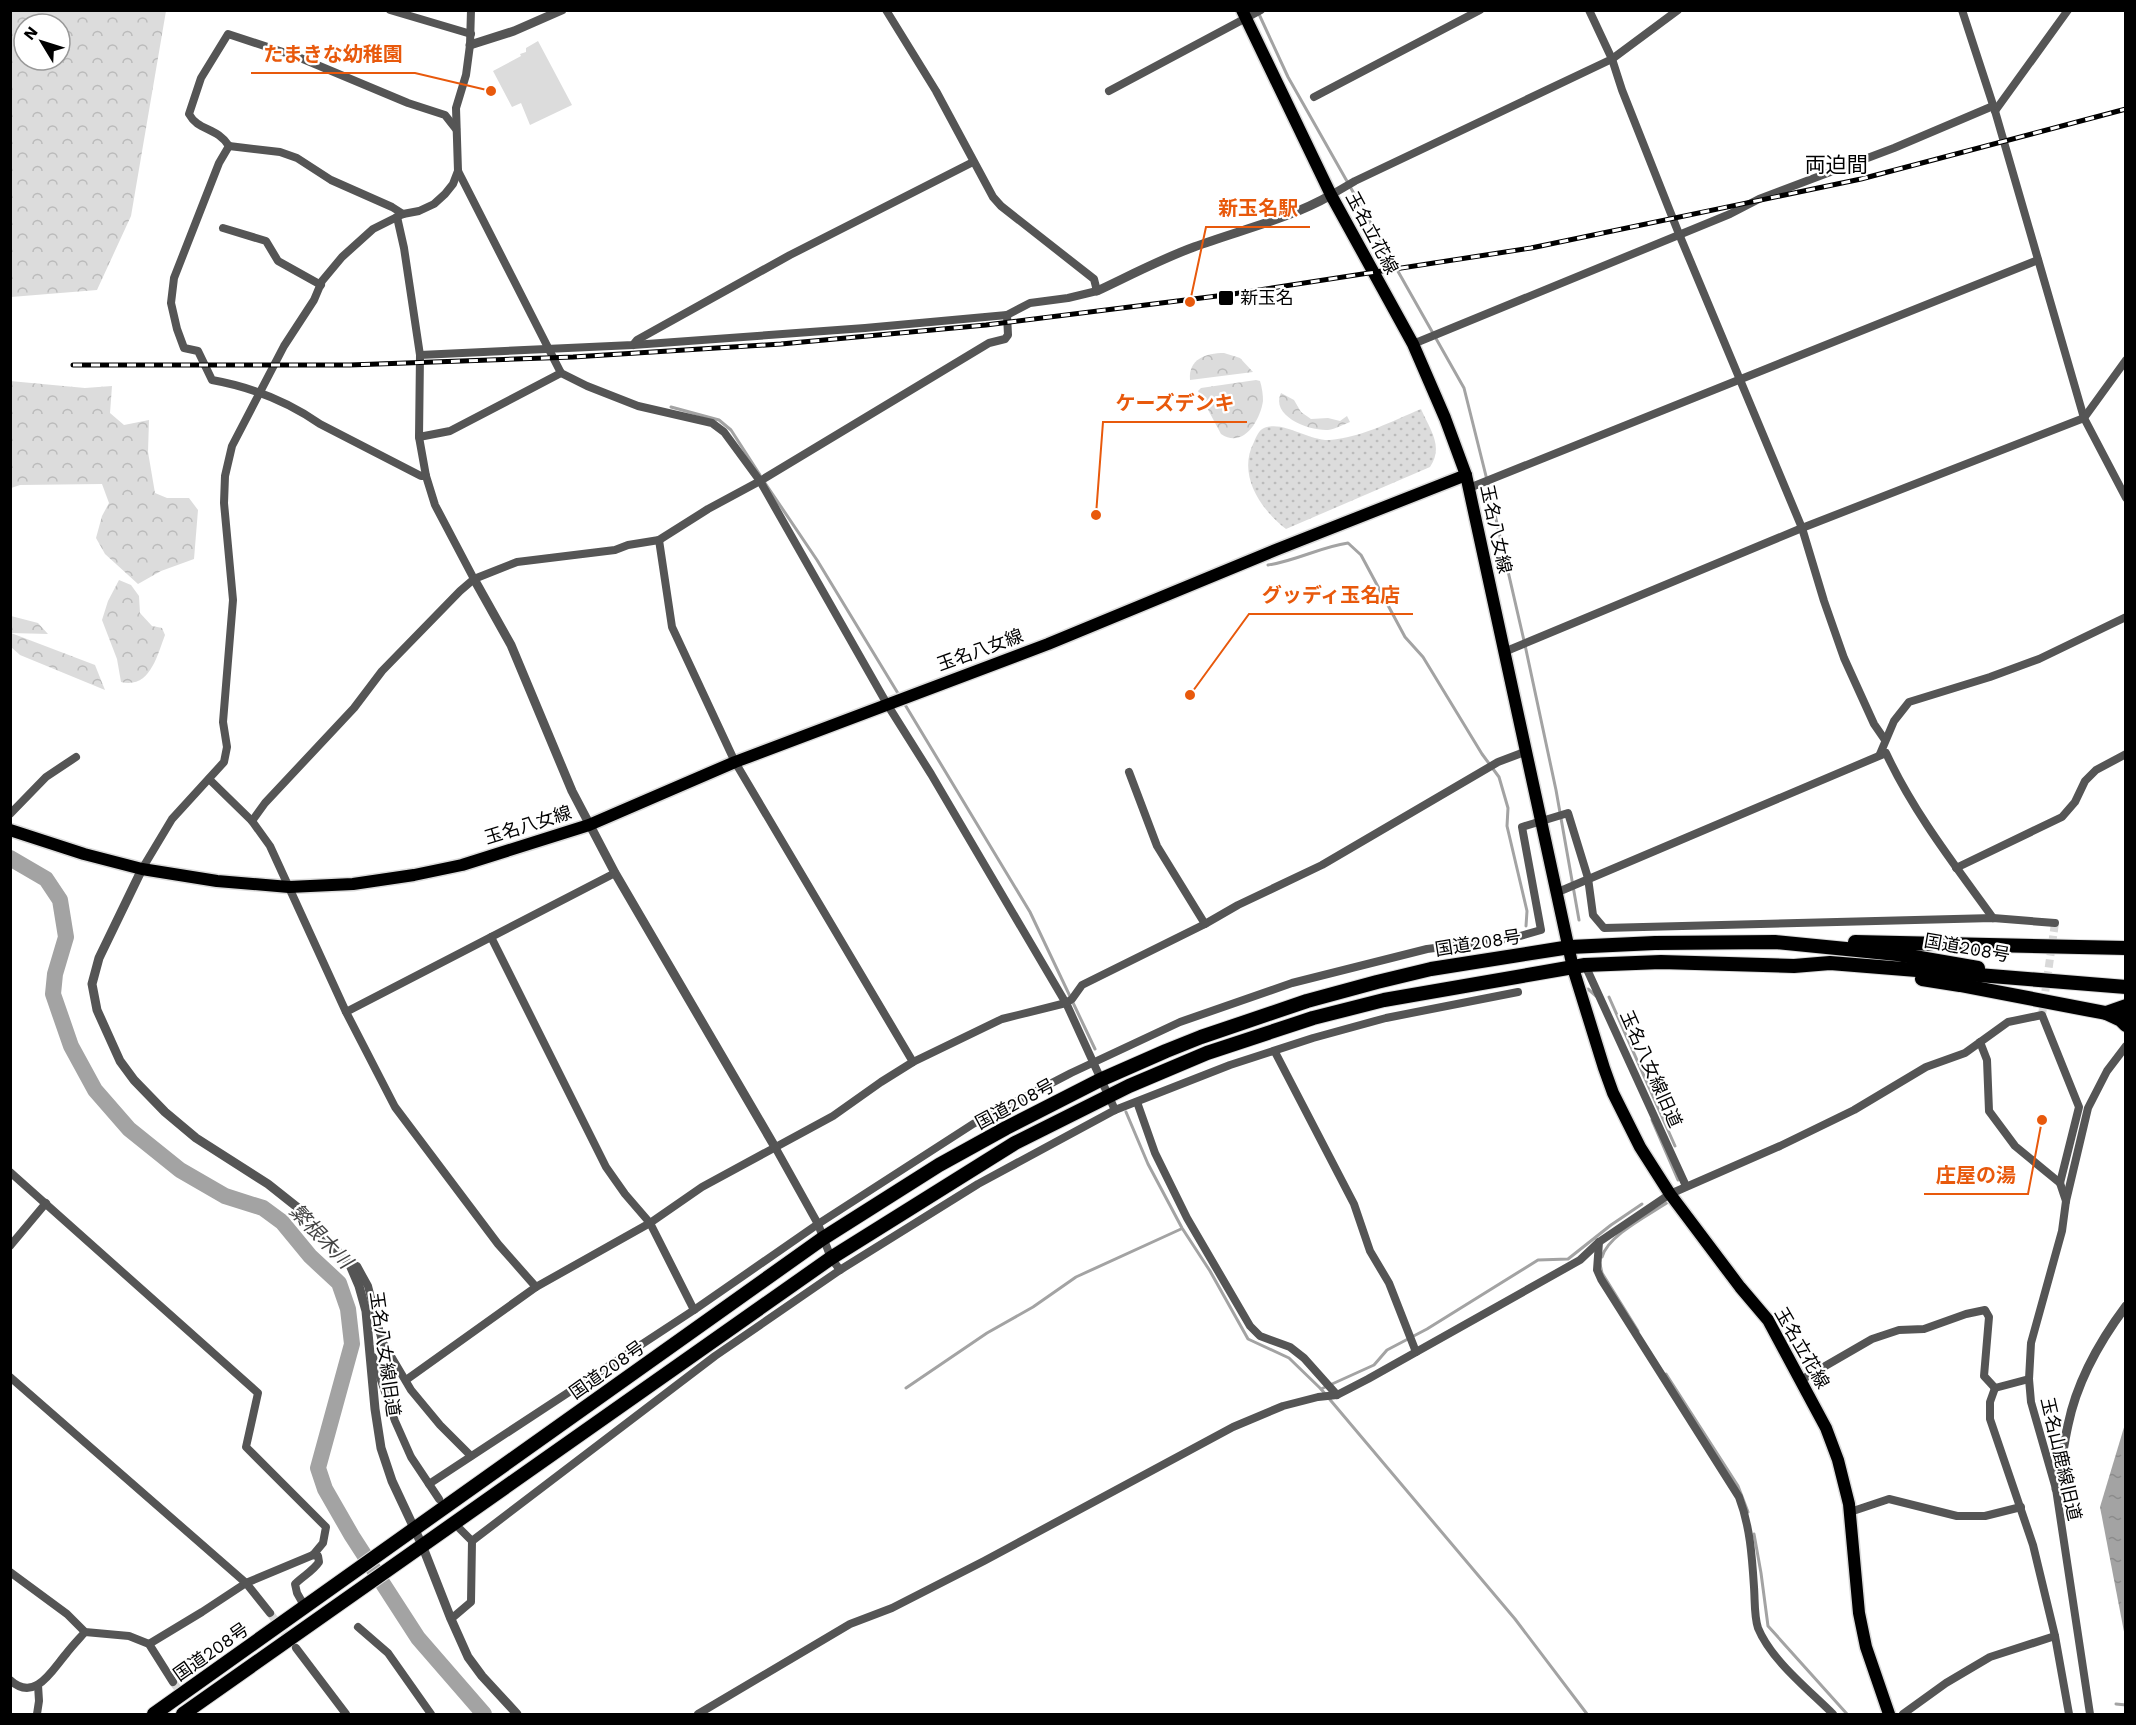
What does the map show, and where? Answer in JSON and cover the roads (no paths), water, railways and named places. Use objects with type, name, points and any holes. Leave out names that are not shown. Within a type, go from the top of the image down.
[{"type":"highway","points":[[1775,942],[1812,940],[2124,949]]},
{"type":"highway","name":"国道208号","points":[[154,1714],[822,1239],[939,1165],[1006,1128],[1100,1080],[1201,1037],[1307,1001],[1431,969],[1570,947],[1655,943],[1775,942],[1897,954],[2045,980]]},
{"type":"highway","name":"国道208号","points":[[183,1714],[831,1258],[1015,1143],[1107,1096],[1207,1053],[1313,1018],[1384,1000],[1579,966],[1661,962],[1794,966],[1830,963],[2126,987]]},
{"type":"highway","points":[[1794,966],[1889,975],[1960,985],[2106,1013],[2126,1025]]},
{"type":"highway","points":[[2106,1013],[2126,1006]]},
{"type":"main road","name":"玉名立花線","points":[[1244,14],[1331,195],[1413,345],[1445,418],[1466,475]]},
{"type":"main road","name":"玉名八女線","points":[[10,830],[84,854],[142,869],[217,881],[290,887],[353,884],[462,865],[589,825],[735,762],[1048,644],[1278,549],[1466,475],[1541,821],[1570,947],[1579,966]]},
{"type":"main road","name":"玉名立花線","points":[[1579,966],[1590,1027],[1613,1093],[1640,1147],[1670,1194],[1740,1287],[1768,1320],[1826,1428],[1838,1460],[1850,1512],[1859,1613],[1866,1647],[1889,1714]]},
{"type":"street","points":[[390,10],[471,34]]},
{"type":"street","points":[[471,10],[471,34],[466,75],[456,108],[458,171],[549,350],[557,361],[561,373],[638,406],[712,423],[724,432],[760,481],[887,704],[977,850],[1066,1003],[1115,1110]]},
{"type":"street","points":[[470,45],[514,31],[562,10]]},
{"type":"street","points":[[886,10],[936,91],[993,197],[1001,206],[1094,279],[1097,291]]},
{"type":"street","points":[[1109,91],[1244,14],[1261,10]]},
{"type":"street","points":[[1314,96],[1480,10]]},
{"type":"street","points":[[1589,10],[1612,59],[1679,234],[1802,528],[1844,658],[1874,724],[1885,740]]},
{"type":"street","points":[[420,356],[633,345],[1007,315],[1029,303],[1068,298],[1097,291],[1192,248],[1312,206],[1355,181],[1612,59],[1678,10]]},
{"type":"street","points":[[1962,10],[1994,108],[2084,418],[2126,498]]},
{"type":"street","points":[[1413,345],[1730,214],[1759,199],[1994,108],[2068,10]]},
{"type":"street","points":[[456,129],[445,115],[408,103],[298,57],[228,34],[201,78],[189,114],[193,122],[222,136],[229,146],[280,152],[297,158],[332,180],[392,207],[400,216],[420,356],[419,437],[426,476],[435,505],[511,645],[572,791],[589,825],[818,1224],[831,1258],[840,1270]]},
{"type":"street","points":[[229,146],[219,163],[174,278],[171,303],[184,348],[198,351],[212,380],[260,391],[421,476],[426,476]]},
{"type":"street","points":[[633,345],[637,340],[790,255],[973,162]]},
{"type":"street","points":[[142,869],[172,819],[224,762],[227,747],[223,722],[233,600],[226,528],[225,476],[232,446],[284,346],[321,285],[342,257],[373,229],[434,204],[449,189],[458,171]]},
{"type":"street","points":[[223,228],[266,241],[278,261],[321,285]]},
{"type":"street","points":[[1468,488],[2038,260]]},
{"type":"street","points":[[252,820],[354,708],[382,671],[474,579],[517,562],[615,550],[628,545],[659,540],[989,343],[1005,339],[1008,335],[1007,315]]},
{"type":"street","points":[[1504,652],[1802,528],[2084,418],[2126,360]]},
{"type":"street","points":[[419,437],[450,431],[561,373]]},
{"type":"street","points":[[659,540],[672,627],[735,762],[913,1062]]},
{"type":"street","points":[[1880,754],[1894,721],[1909,702],[1990,677],[2029,662],[2126,617]]},
{"type":"street","points":[[406,1380],[536,1287],[650,1223],[702,1187],[833,1116],[913,1062],[1002,1019],[1066,1003],[1072,999],[1082,985],[1322,865],[1498,762],[1527,751]]},
{"type":"street","points":[[1558,892],[1886,753],[1923,821],[1993,918]]},
{"type":"street","points":[[1956,867],[2062,817],[2075,802],[2090,775],[2126,754]]},
{"type":"street","points":[[10,814],[46,777],[76,757]]},
{"type":"street","points":[[1129,772],[1157,846],[1205,924]]},
{"type":"street","points":[[209,779],[252,820],[270,846],[346,1012],[395,1107],[498,1244],[536,1287]]},
{"type":"street","points":[[429,1484],[694,1310],[818,1224],[973,1124],[1093,1063],[1180,1022],[1292,982],[1427,949],[1513,938],[1541,930],[1522,827],[1568,813],[1588,878],[1593,915],[1604,928],[1993,918],[2055,923]]},
{"type":"street","name":"玉名八女線旧道","points":[[142,869],[99,958],[92,984],[97,1010],[120,1060],[134,1080],[165,1112],[196,1138],[268,1184],[302,1211],[350,1265],[366,1311],[375,1409],[381,1448],[392,1481],[422,1545],[468,1657],[517,1714]]},
{"type":"street","points":[[346,1012],[615,873]]},
{"type":"street","points":[[492,937],[606,1167],[650,1223],[694,1310]]},
{"type":"street","name":"玉名八女線旧道","points":[[1579,966],[1686,1186]]},
{"type":"street","points":[[472,1541],[715,1356],[840,1270],[978,1184],[1115,1110],[1230,1065],[1313,1038],[1386,1018],[1518,992]]},
{"type":"street","points":[[698,1714],[850,1624],[892,1608],[984,1561],[1233,1427],[1283,1406],[1334,1395],[1416,1352],[1580,1260],[1599,1242],[1670,1194],[1854,1110],[1926,1067],[1952,1059],[2008,1022],[2042,1015],[2079,1107],[2060,1183]]},
{"type":"street","points":[[1980,1042],[1987,1060],[1989,1111],[2015,1146],[2060,1183],[2066,1201]]},
{"type":"street","name":"玉名山鹿線旧道","points":[[2090,1714],[2056,1489],[2031,1402],[2029,1379],[2031,1342],[2062,1231],[2066,1201],[2088,1108],[2107,1071],[2126,1046]]},
{"type":"street","points":[[1275,1052],[1354,1204],[1370,1251],[1389,1283],[1416,1352]]},
{"type":"street","points":[[1137,1102],[1155,1153],[1187,1218],[1250,1326],[1260,1336],[1290,1347],[1304,1358],[1334,1395]]},
{"type":"street","points":[[10,1172],[258,1393],[246,1447],[326,1527],[323,1543],[313,1555],[246,1583],[149,1644]]},
{"type":"street","points":[[10,1246],[46,1203]]},
{"type":"street","points":[[1599,1242],[1597,1270],[1601,1279],[1739,1497],[1745,1513],[1752,1552],[1757,1625],[1764,1641],[1833,1714]]},
{"type":"street","points":[[350,1265],[357,1266],[368,1286],[382,1341],[411,1390],[440,1425],[471,1456]]},
{"type":"street","points":[[2056,1489],[2068,1424],[2079,1387],[2105,1334],[2126,1306]]},
{"type":"street","points":[[1801,1380],[1872,1339],[1899,1330],[1924,1329],[1966,1314],[1985,1310],[1989,1317],[1984,1376],[1995,1388]]},
{"type":"street","points":[[370,1348],[394,1421],[411,1457],[439,1499]]},
{"type":"street","points":[[10,1377],[246,1583],[270,1613]]},
{"type":"street","points":[[1995,1388],[2029,1379]]},
{"type":"street","points":[[1995,1388],[1990,1402],[1990,1419],[2033,1545],[2055,1636],[2069,1714]]},
{"type":"street","points":[[1850,1512],[1890,1499],[1957,1516],[1985,1516],[2021,1507]]},
{"type":"street","points":[[451,1619],[471,1602],[472,1541],[460,1529]]},
{"type":"street","points":[[305,1607],[297,1593],[296,1584],[320,1562],[318,1556],[313,1555]]},
{"type":"street","points":[[10,1572],[68,1614],[85,1632],[129,1636],[149,1644],[173,1682]]},
{"type":"street","points":[[358,1627],[388,1653],[431,1714]]},
{"type":"street","points":[[10,1680],[26,1688],[38,1685],[45,1680],[85,1632]]},
{"type":"street","points":[[1903,1714],[1946,1683],[1990,1657],[2055,1636]]},
{"type":"street","points":[[296,1648],[346,1714]]},
{"type":"street","points":[[37,1714],[38,1685]]},
{"type":"water","points":[[2125,1424],[2125,1637],[2100,1507]]},
{"type":"waterway","points":[[1258,12],[1288,77],[1464,388],[1525,645],[1556,790],[1579,920]]},
{"type":"waterway","points":[[671,407],[719,420],[731,430],[760,475]]},
{"type":"waterway","points":[[765,483],[817,560],[899,695]]},
{"type":"waterway","points":[[1268,565],[1348,543],[1361,555],[1405,637],[1423,657],[1482,754],[1499,777],[1508,808],[1507,826],[1527,911],[1526,926]]},
{"type":"waterway","points":[[904,703],[1030,912],[1095,1049]]},
{"type":"waterway","name":"繁根木川","points":[[10,858],[46,879],[60,900],[66,937],[55,974],[53,994],[71,1046],[95,1090],[129,1129],[180,1170],[225,1196],[263,1208],[282,1222],[310,1256],[339,1283],[348,1309],[352,1344],[318,1468],[325,1489],[352,1536],[418,1638],[484,1714]]},
{"type":"waterway","points":[[1588,989],[1596,996]]},
{"type":"waterway","points":[[1609,997],[1675,1146]]},
{"type":"waterway","points":[[1126,1112],[1148,1164],[1182,1228],[1210,1271],[1248,1339],[1289,1358],[1321,1389],[1515,1619],[1587,1714]]},
{"type":"waterway","points":[[1652,1120],[1678,1180]]},
{"type":"waterway","points":[[1602,1257],[1612,1241],[1621,1233],[1668,1202]]},
{"type":"waterway","points":[[1321,1389],[1374,1365],[1387,1350],[1427,1329],[1538,1260],[1568,1259],[1642,1204]]},
{"type":"waterway","points":[[906,1388],[1076,1277],[1181,1229]]},
{"type":"waterway","points":[[1600,1264],[1602,1273],[1638,1331]]},
{"type":"waterway","points":[[1666,1374],[1738,1486],[1748,1512]]},
{"type":"waterway","points":[[1754,1534],[1768,1626],[1847,1714]]},
{"type":"waterway","points":[[2116,1704],[2126,1705]]},
{"type":"tunnel","points":[[2042,1015],[2055,923]]},
{"type":"tunnel","points":[[270,1613],[291,1642]]},
{"type":"tunnel","points":[[173,1682],[197,1714]]},
{"type":"railway","points":[[73,365],[350,365],[573,357],[781,344],[986,325],[1233,294],[1531,248],[1861,179],[2126,109]]},
{"type":"place","name":"たまきな幼稚園","points":[[491,91]]},
{"type":"place","name":"新玉名","points":[[1226,298]]},
{"type":"place","name":"新玉名駅","points":[[1190,302]]},
{"type":"place","name":"ケーズデンキ","points":[[1096,515]]},
{"type":"place","name":"グッディ玉名店","points":[[1190,695]]},
{"type":"place","name":"庄屋の湯","points":[[2042,1120]]},
{"type":"district","name":"両迫間","points":[[1836,165]]}]
